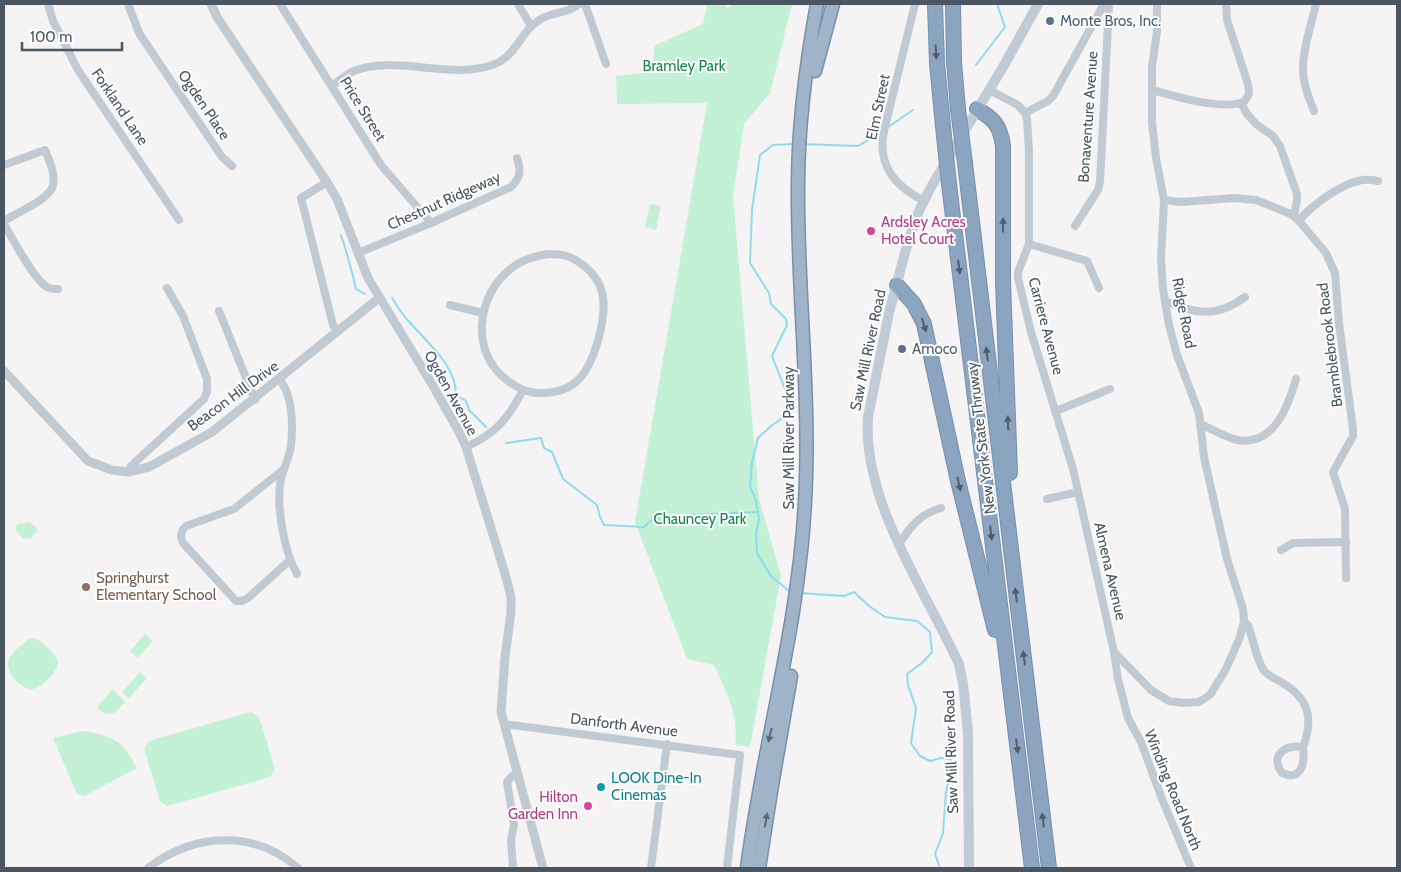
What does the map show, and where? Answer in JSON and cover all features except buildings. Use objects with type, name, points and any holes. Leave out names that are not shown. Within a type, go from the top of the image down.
[{"type":"highway","name":"Saw Mill River Parkway","points":[[759,868],[813,505],[815,430],[803,154],[804,87],[817,4]]},
{"type":"highway","name":"Saw Mill River Parkway","points":[[804,133],[826,4]]},
{"type":"highway","points":[[815,71],[833,4]]},
{"type":"highway","name":"New York State Thruway","points":[[935,4],[937,64],[949,184],[1032,868]]},
{"type":"highway","name":"New York State Thruway","points":[[953,4],[953,38],[958,110],[1049,868]]},
{"type":"highway","points":[[977,109],[992,118],[997,124],[1003,146],[1003,282],[1012,559]]},
{"type":"highway","points":[[898,285],[918,310],[926,333],[1013,717]]},
{"type":"highway","name":"Saw Mill River Parkway","points":[[747,868],[758,795],[786,657],[800,602]]},
{"type":"main road","name":"Saw Mill River Road","points":[[969,868],[968,733],[963,684],[955,657],[885,512],[870,459],[867,426],[889,313],[910,238],[924,201],[1038,4]]},
{"type":"street","name":"Forkland Lane","points":[[48,4],[53,21],[78,70],[179,220]]},
{"type":"street","name":"Ogden Place","points":[[128,4],[139,33],[222,157],[232,166]]},
{"type":"street","name":"Ogden Avenue","points":[[211,4],[217,17],[327,182],[336,199],[368,278],[433,386],[466,447],[511,597],[511,612],[504,657],[501,712],[543,868]]},
{"type":"street","name":"Price Street","points":[[280,4],[381,165],[431,223]]},
{"type":"street","points":[[518,4],[531,26]]},
{"type":"street","points":[[332,86],[353,71],[367,67],[381,66],[444,70],[475,68],[495,64],[507,58],[531,26],[548,16],[574,9],[579,4]]},
{"type":"street","points":[[585,4],[606,64]]},
{"type":"street","name":"Elm Street","points":[[915,4],[882,144],[886,164],[895,181],[908,193],[924,201]]},
{"type":"street","points":[[989,90],[1018,106],[1025,113],[1048,101],[1053,96],[1104,4]]},
{"type":"street","name":"Bonaventure Avenue","points":[[1075,226],[1098,190],[1100,182],[1109,4]]},
{"type":"street","name":"Ridge Road","points":[[1157,4],[1157,32],[1152,67],[1152,122],[1156,158],[1164,200],[1161,260],[1169,325],[1177,355],[1193,393],[1200,424],[1204,457],[1227,559],[1243,609],[1244,621],[1248,625],[1262,668],[1268,675],[1300,696],[1306,707],[1310,722],[1304,747]]},
{"type":"street","points":[[1152,90],[1188,101],[1236,104],[1244,102],[1249,94],[1248,84],[1227,20],[1226,4]]},
{"type":"street","points":[[1314,111],[1305,84],[1303,70],[1305,52],[1316,4]]},
{"type":"street","points":[[1241,103],[1247,114],[1256,124],[1273,136],[1280,146],[1297,194],[1296,219]]},
{"type":"street","name":"Carriere Avenue","points":[[1025,113],[1029,133],[1029,244],[1018,272],[1018,278],[1031,332],[1061,427]]},
{"type":"street","points":[[4,165],[45,150],[53,177],[52,188],[44,197],[4,222],[36,275],[47,288],[58,289]]},
{"type":"street","name":"Chestnut Ridgeway","points":[[358,253],[511,187],[520,178],[517,158]]},
{"type":"street","points":[[1296,219],[1346,185],[1365,179],[1378,181]]},
{"type":"street","points":[[327,182],[301,198],[333,325],[338,331]]},
{"type":"street","points":[[1164,200],[1181,202],[1235,198],[1256,200],[1296,219]]},
{"type":"street","name":"Bramblebrook Road","points":[[1296,219],[1326,253],[1335,273],[1339,323],[1353,429],[1353,436],[1334,472],[1345,510],[1346,542]]},
{"type":"street","points":[[1029,244],[1087,261],[1099,288]]},
{"type":"street","points":[[548,254],[567,255],[578,261],[597,278],[603,295],[604,311],[602,325],[594,354],[585,373],[572,385],[557,392],[537,393],[523,390],[501,376],[490,362],[485,351],[482,335],[483,313],[489,296],[502,277],[515,265],[531,258],[548,254]]},
{"type":"street","points":[[128,472],[131,466],[204,399],[207,390],[206,379],[194,343],[167,288]]},
{"type":"street","points":[[1165,301],[1192,311],[1213,312],[1234,306],[1245,297]]},
{"type":"street","name":"Beacon Hill Drive","points":[[4,371],[88,461],[112,470],[128,472],[149,467],[212,432],[280,380],[379,298]]},
{"type":"street","points":[[450,305],[483,313]]},
{"type":"street","points":[[219,311],[255,400]]},
{"type":"street","points":[[1200,424],[1235,440],[1248,441],[1256,439],[1266,434],[1278,423],[1290,398],[1296,379]]},
{"type":"street","points":[[280,380],[287,388],[291,414],[291,447],[280,483],[280,507],[290,560],[297,574]]},
{"type":"street","points":[[1056,411],[1110,389]]},
{"type":"street","points":[[466,447],[494,432],[514,408],[523,390]]},
{"type":"street","name":"Almena Avenue","points":[[1061,427],[1078,492],[1114,652],[1118,679],[1130,722]]},
{"type":"street","points":[[284,469],[234,509],[186,526],[181,531],[180,536],[183,543],[236,601],[248,598],[290,560]]},
{"type":"street","points":[[1047,499],[1078,492]]},
{"type":"street","points":[[900,544],[912,525],[929,511],[941,508]]},
{"type":"street","points":[[1281,550],[1293,543],[1346,542],[1346,578]]},
{"type":"street","points":[[1114,652],[1151,690],[1169,701],[1199,702],[1210,695],[1226,669],[1240,638],[1244,621]]},
{"type":"street","name":"Winding Road North","points":[[1130,722],[1141,742],[1191,868]]},
{"type":"street","name":"Danforth Avenue","points":[[504,724],[740,755],[727,868]]},
{"type":"street","points":[[650,868],[667,744]]},
{"type":"street","points":[[513,868],[511,840],[514,826],[507,782],[517,774]]},
{"type":"street","points":[[148,868],[178,850],[200,842],[228,839],[253,843],[268,848],[289,860],[298,868]]},
{"type":"green space","name":"Chauncey Park","points":[[707,4],[724,4],[728,8],[734,4],[792,4],[770,93],[744,124],[733,196],[759,499],[781,576],[750,747],[735,745],[736,734],[733,713],[714,665],[687,659],[635,522],[707,103],[617,104],[616,76],[653,72],[654,46],[703,24]]},
{"type":"green space","points":[[650,204],[661,206],[656,230],[645,227]]},
{"type":"green space","points":[[29,522],[36,527],[37,531],[31,538],[23,539],[16,531],[16,527],[18,524]]},
{"type":"green space","points":[[145,634],[153,641],[138,658],[130,651]]},
{"type":"green space","points":[[28,639],[36,639],[42,643],[58,660],[57,667],[46,681],[37,688],[32,689],[24,687],[16,681],[8,668],[9,659],[12,654]]},
{"type":"green space","points":[[140,672],[147,678],[129,698],[122,692]]},
{"type":"green space","points":[[113,689],[125,702],[114,714],[103,713],[97,707]]},
{"type":"green space","points":[[251,712],[259,717],[275,769],[270,777],[167,806],[160,801],[144,749],[149,741]]},
{"type":"green space","points":[[83,731],[103,735],[116,741],[126,751],[137,768],[84,796],[77,794],[53,738]]},
{"type":"waterway","points":[[976,65],[1005,27],[997,4]]},
{"type":"waterway","points":[[888,127],[913,110]]},
{"type":"waterway","points":[[803,144],[858,146],[880,133]]},
{"type":"waterway","points":[[790,592],[771,576],[757,553],[756,533],[759,519],[756,501],[750,486],[752,462],[758,438],[787,415],[792,402],[772,356],[787,325],[786,319],[771,304],[769,293],[750,263],[752,210],[760,155],[773,145],[794,144]]},
{"type":"waterway","points":[[341,235],[356,289],[365,294]]},
{"type":"waterway","points":[[392,298],[405,317],[445,363],[455,384],[456,395],[466,401],[469,410],[486,427]]},
{"type":"waterway","points":[[506,443],[541,438],[544,448],[552,452],[563,479],[597,505],[604,525],[644,527],[656,516],[663,524],[687,515],[758,512]]},
{"type":"waterway","points":[[800,593],[844,596],[854,592],[885,617],[917,621],[930,632],[932,652],[923,662],[907,674],[908,685],[916,708],[911,743],[920,756],[930,761],[941,758],[951,759],[943,833],[935,854],[940,868]]},
{"type":"place","name":"Monte Bros, Inc.","points":[[1050,21]]},
{"type":"place","name":"Ardsley Acres Hotel Court","points":[[871,231]]},
{"type":"place","name":"Amoco","points":[[902,349]]},
{"type":"place","name":"Springhurst Elementary School","points":[[86,587]]},
{"type":"place","name":"LOOK Dine-In Cinemas","points":[[601,787]]},
{"type":"place","name":"Hilton Garden Inn","points":[[588,806]]},
{"type":"park label","name":"Bramley Park","points":[[684,66]]}]
